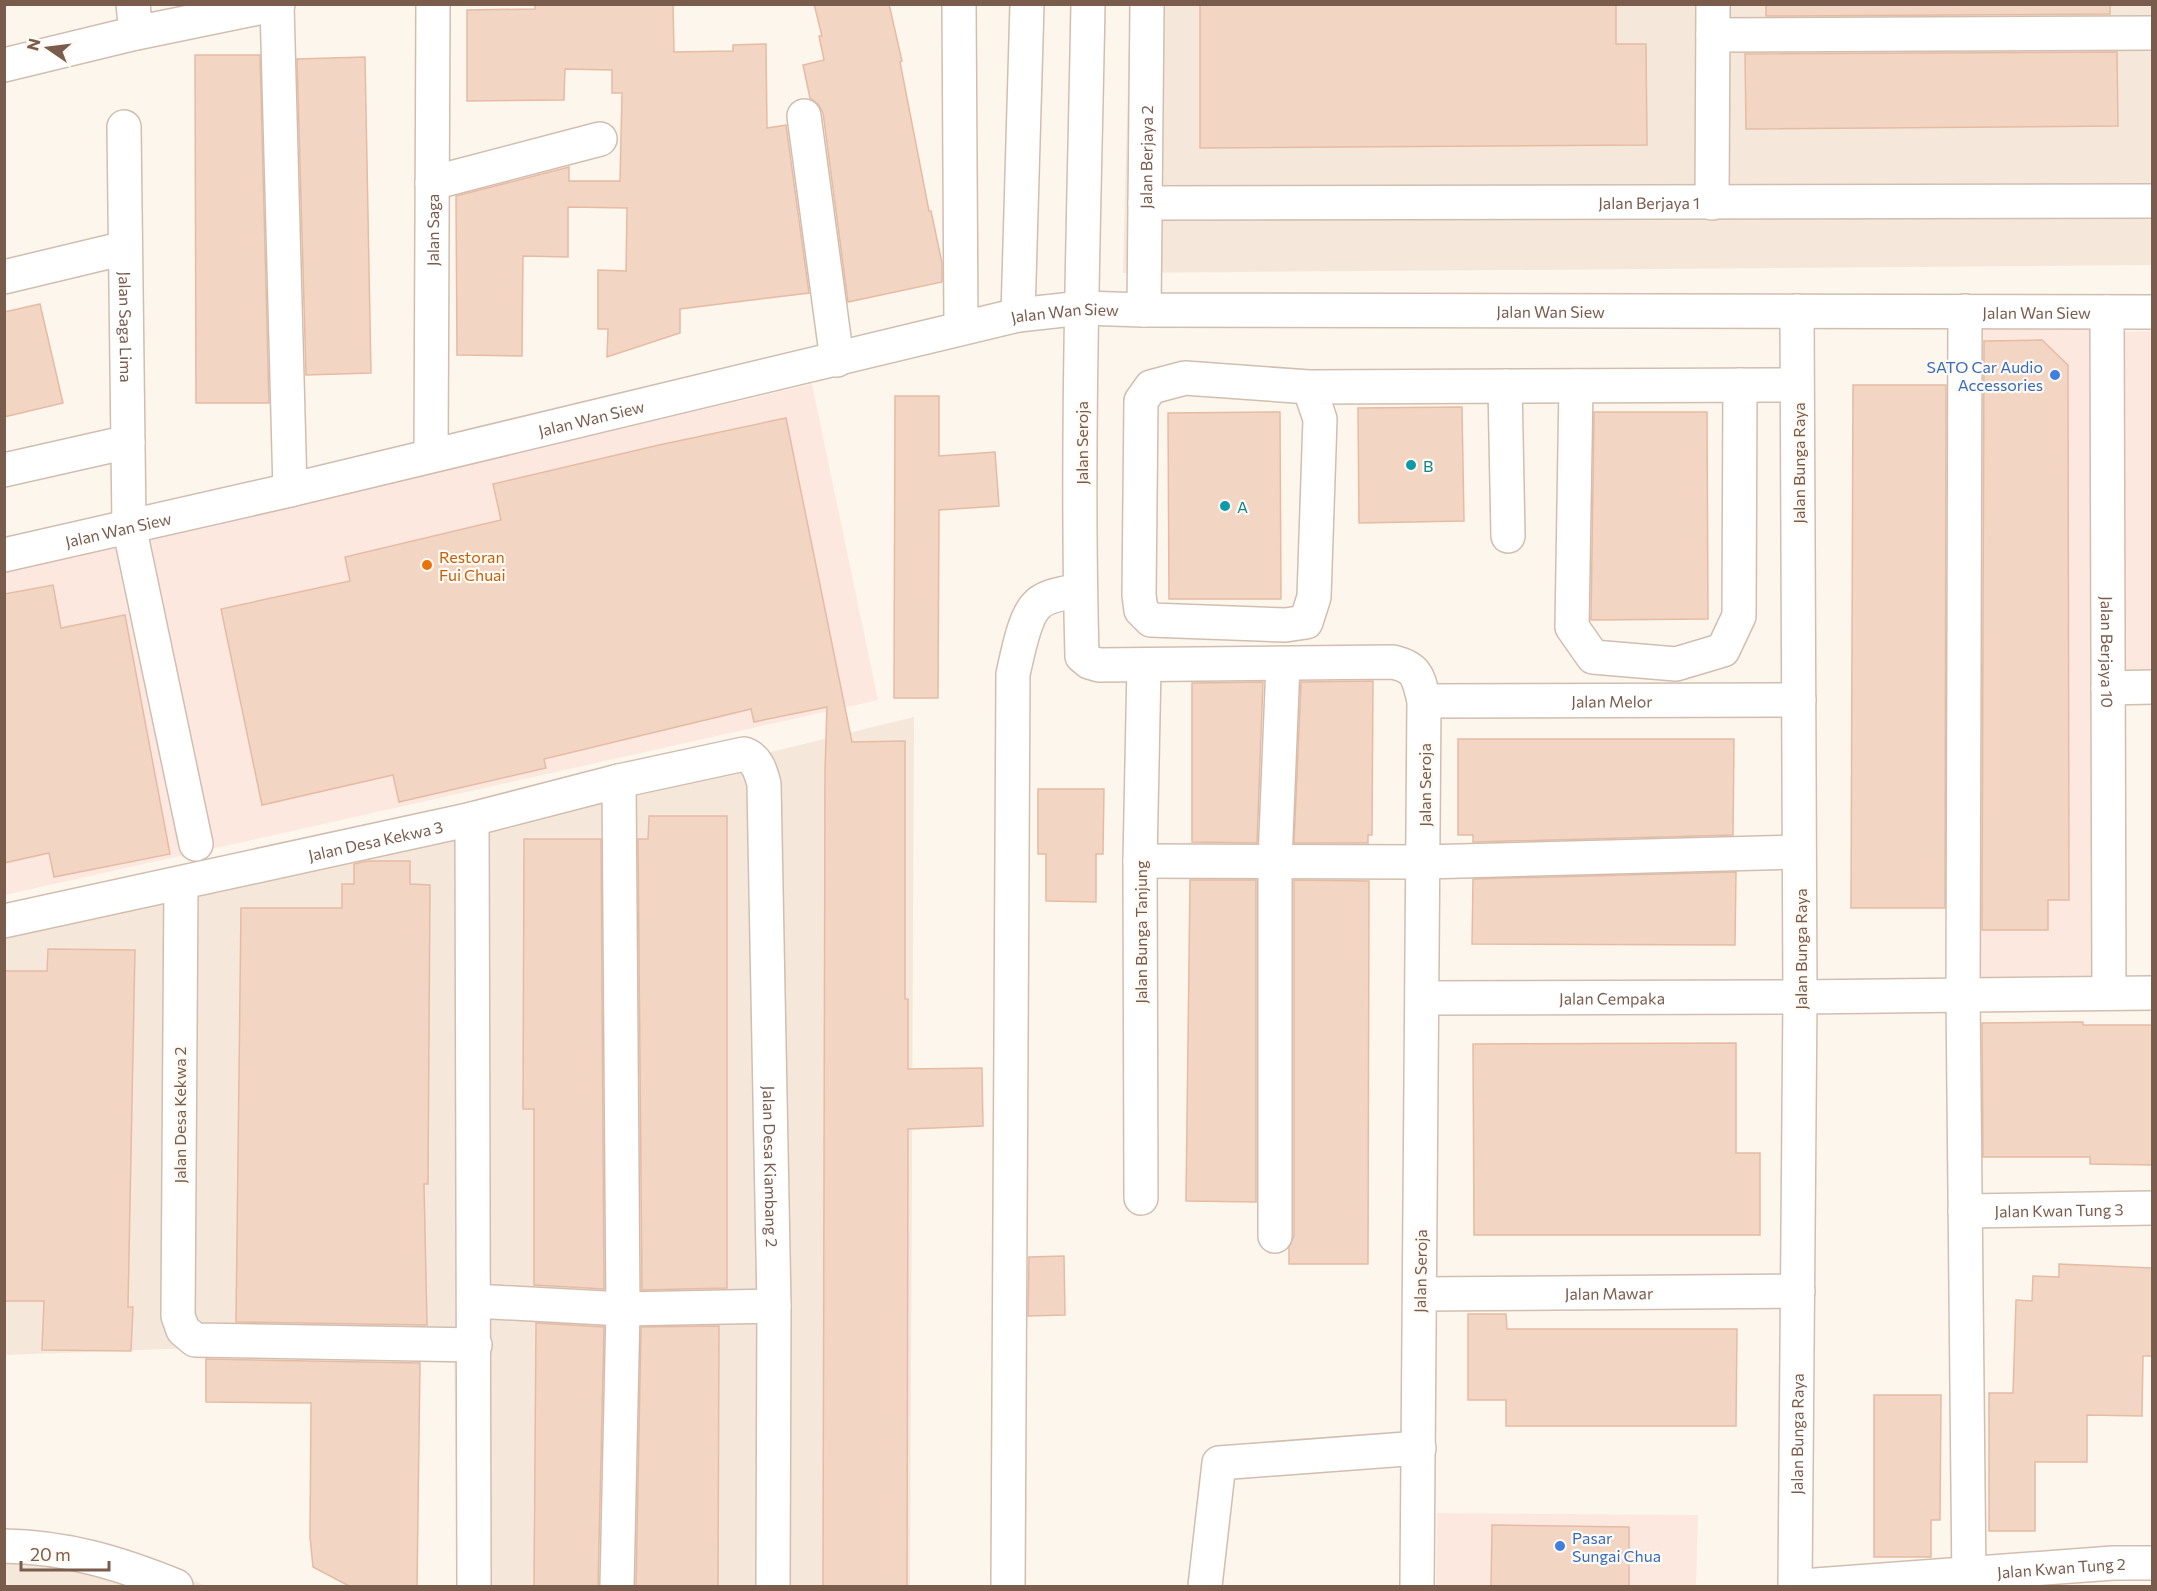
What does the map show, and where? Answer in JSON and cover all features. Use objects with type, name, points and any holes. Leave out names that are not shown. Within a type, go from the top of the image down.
[{"type":"street","name":"Jalan Saga","points":[[431,455],[433,4]]},
{"type":"street","points":[[959,4],[961,327]]},
{"type":"street","points":[[1018,315],[1027,4]]},
{"type":"street","name":"Jalan Seroja","points":[[1088,4],[1082,308],[1080,590],[1082,656],[1089,662],[1099,665],[1144,666],[1393,662],[1407,665],[1416,673],[1424,700],[1417,1587]]},
{"type":"street","name":"Jalan Berjaya 2","points":[[1144,310],[1147,4]]},
{"type":"street","points":[[4,65],[135,19],[278,5],[290,490]]},
{"type":"street","points":[[1712,203],[1713,20],[2152,33]]},
{"type":"street","points":[[804,116],[837,360]]},
{"type":"street","name":"Jalan Saga Lima","points":[[124,127],[129,526],[196,844]]},
{"type":"street","points":[[432,183],[600,139]]},
{"type":"street","name":"Jalan Berjaya 1","points":[[1145,203],[2152,201]]},
{"type":"street","points":[[4,277],[125,248]]},
{"type":"street","name":"Jalan Wan Siew","points":[[4,555],[290,490],[1018,315],[1082,308],[2152,312]]},
{"type":"street","name":"Jalan Bunga Raya","points":[[1795,1587],[1800,997],[1797,311]]},
{"type":"street","points":[[1965,311],[1964,995],[1969,1580]]},
{"type":"street","name":"Jalan Berjaya 10","points":[[2107,312],[2109,993]]},
{"type":"street","points":[[1309,387],[1320,419],[1314,597],[1306,622],[1285,625],[1151,620],[1141,610],[1139,595],[1141,401],[1151,387],[1185,378],[1309,387],[1797,385]]},
{"type":"street","points":[[1505,386],[1508,536]]},
{"type":"street","points":[[1576,386],[1572,627],[1593,657],[1676,664],[1723,650],[1739,616],[1740,386]]},
{"type":"street","points":[[4,471],[128,442]]},
{"type":"street","points":[[1008,1587],[1013,674],[1022,636],[1035,606],[1045,600],[1080,590]]},
{"type":"street","points":[[1275,1236],[1275,861],[1283,664]]},
{"type":"street","name":"Jalan Bunga Tanjung","points":[[1141,1198],[1140,861],[1144,666]]},
{"type":"street","points":[[2108,688],[2152,687]]},
{"type":"street","name":"Jalan Melor","points":[[1424,700],[1799,700]]},
{"type":"street","name":"Jalan Desa Kekwa 3","points":[[4,921],[472,819],[619,781],[744,754]]},
{"type":"street","name":"Jalan Desa Kiambang 2","points":[[744,754],[754,760],[761,771],[764,784],[774,1306],[773,1587]]},
{"type":"street","points":[[617,1587],[624,1309],[619,781]]},
{"type":"street","points":[[472,819],[474,1587]]},
{"type":"street","points":[[1140,861],[1424,862],[1799,852]]},
{"type":"street","name":"Jalan Desa Kekwa 2","points":[[181,883],[178,1317],[183,1330],[195,1340],[475,1345]]},
{"type":"street","points":[[1800,997],[2152,993]]},
{"type":"street","name":"Jalan Cempaka","points":[[1423,998],[1800,997]]},
{"type":"street","name":"Jalan Kwan Tung 3","points":[[1965,1211],[2152,1208]]},
{"type":"street","name":"Jalan Mawar","points":[[1420,1294],[1798,1291]]},
{"type":"street","points":[[474,1301],[624,1309],[774,1306]]},
{"type":"street","points":[[1205,1587],[1219,1463],[1419,1448]]},
{"type":"street","points":[[4,1546],[35,1547],[106,1560],[176,1587]]},
{"type":"street","name":"Jalan Kwan Tung 2","points":[[1802,1587],[1969,1580],[2113,1563],[2152,1563]]},
{"type":"shaded area","points":[[1130,5],[2152,5],[2152,265],[1123,273]]},
{"type":"shaded area","points":[[1973,328],[2093,329],[2096,982],[1972,982]]},
{"type":"shaded area","points":[[2152,331],[2152,674],[2118,676],[2117,332]]},
{"type":"shaded area","points":[[812,384],[878,700],[5,895],[4,573]]},
{"type":"shaded area","points":[[914,717],[910,1586],[457,1586],[454,1341],[330,1343],[5,1355],[4,930],[337,858]]},
{"type":"shaded area","points":[[1437,1513],[1698,1515],[1696,1586],[1436,1586]]},
{"type":"shaded area","points":[[70,1534],[206,1586],[5,1586],[5,1538]]},
{"type":"building","points":[[535,4],[673,4],[674,52],[733,51],[733,45],[766,44],[767,128],[786,125],[809,293],[680,309],[680,333],[607,357],[608,329],[598,329],[598,270],[626,271],[627,208],[568,207],[568,257],[523,256],[522,356],[457,355],[456,196],[569,167],[569,181],[620,181],[622,93],[612,93],[612,70],[565,69],[564,100],[467,101],[467,10],[535,9]]},
{"type":"building","points":[[814,4],[889,4],[902,61],[900,62],[929,211],[931,211],[942,263],[942,282],[848,302],[823,113],[818,104],[810,98],[803,65],[824,60],[819,36],[822,36]]},
{"type":"building","points":[[1200,4],[1616,4],[1616,44],[1646,44],[1647,145],[1200,148]]},
{"type":"building","points":[[1766,4],[2110,4],[2110,14],[1766,16]]},
{"type":"building","points":[[2117,52],[2118,126],[1746,129],[1745,54]]},
{"type":"building","points":[[195,55],[260,55],[269,403],[196,403]]},
{"type":"building","points":[[365,57],[371,373],[306,375],[297,59]]},
{"type":"building","points":[[40,304],[63,403],[4,417],[4,312]]},
{"type":"building","points":[[2042,340],[2068,365],[2069,900],[2048,900],[2048,930],[1982,930],[1984,341]]},
{"type":"building","points":[[1853,385],[1946,385],[1945,908],[1851,908]]},
{"type":"building","points":[[895,396],[939,396],[939,456],[995,452],[999,506],[939,510],[938,698],[894,698]]},
{"type":"building","name":"B","points":[[1462,407],[1464,521],[1359,523],[1358,408]]},
{"type":"building","name":"A","points":[[1280,412],[1281,599],[1169,599],[1168,413]]},
{"type":"building","points":[[1594,412],[1707,412],[1708,619],[1591,620]]},
{"type":"building","points":[[786,418],[852,742],[905,741],[905,999],[908,999],[908,1069],[982,1068],[983,1126],[908,1129],[907,1587],[823,1586],[827,707],[754,722],[751,709],[544,759],[546,768],[399,802],[393,775],[262,805],[221,609],[350,581],[345,557],[501,520],[493,484]]},
{"type":"building","points":[[53,585],[61,628],[125,615],[170,854],[54,877],[49,853],[4,863],[4,594]]},
{"type":"building","points":[[1373,681],[1372,835],[1368,835],[1368,843],[1294,843],[1301,682]]},
{"type":"building","points":[[1263,682],[1257,843],[1192,842],[1192,683]]},
{"type":"building","points":[[1458,739],[1734,739],[1733,835],[1473,842],[1473,835],[1458,835]]},
{"type":"building","points":[[1038,789],[1104,789],[1103,854],[1096,854],[1096,902],[1046,901],[1046,854],[1038,854]]},
{"type":"building","points":[[649,816],[727,816],[727,1288],[642,1290],[638,839],[648,839]]},
{"type":"building","points":[[524,839],[601,839],[604,1289],[534,1285],[534,1109],[523,1109]]},
{"type":"building","points":[[368,861],[410,861],[410,884],[430,885],[428,1184],[424,1184],[427,1325],[236,1322],[241,908],[342,908],[342,884],[354,884],[354,864]]},
{"type":"building","points":[[1736,872],[1735,945],[1472,944],[1473,879]]},
{"type":"building","points":[[1190,880],[1256,880],[1256,1202],[1186,1201]]},
{"type":"building","points":[[1294,880],[1369,881],[1368,1264],[1289,1264],[1289,1247],[1294,1236]]},
{"type":"building","points":[[48,949],[135,950],[128,1307],[133,1307],[131,1351],[42,1350],[44,1301],[4,1301],[4,971],[47,971]]},
{"type":"building","points":[[2083,1022],[2083,1025],[2152,1025],[2152,1165],[2090,1164],[2090,1157],[1983,1157],[1982,1023]]},
{"type":"building","points":[[1736,1043],[1736,1153],[1760,1153],[1760,1235],[1474,1235],[1473,1044]]},
{"type":"building","points":[[1064,1256],[1065,1315],[1028,1316],[1029,1257]]},
{"type":"building","points":[[2059,1264],[2152,1268],[2152,1356],[2143,1356],[2142,1416],[2087,1415],[2087,1462],[2035,1462],[2035,1531],[1989,1531],[1989,1393],[2013,1393],[2016,1300],[2032,1301],[2033,1276],[2059,1277]]},
{"type":"building","points":[[1468,1314],[1506,1314],[1507,1329],[1737,1329],[1736,1426],[1506,1426],[1506,1400],[1468,1400]]},
{"type":"building","points":[[536,1323],[604,1327],[598,1587],[534,1587]]},
{"type":"building","points":[[719,1326],[718,1587],[636,1587],[641,1327]]},
{"type":"building","points":[[206,1359],[420,1363],[417,1587],[351,1587],[313,1567],[310,1537],[311,1403],[206,1402]]},
{"type":"building","points":[[1874,1395],[1941,1395],[1940,1520],[1931,1520],[1931,1557],[1874,1557]]},
{"type":"building","name":"Pasar Sungai Chua","points":[[1492,1525],[1629,1527],[1629,1587],[1491,1587]]},
{"type":"place","name":"SATO Car Audio Accessories","points":[[2055,375]]},
{"type":"place","name":"B","points":[[1411,465]]},
{"type":"place","name":"A","points":[[1225,506]]},
{"type":"place","name":"Restoran Fui Chuai","points":[[427,565]]},
{"type":"place","name":"Pasar Sungai Chua","points":[[1560,1546]]}]
